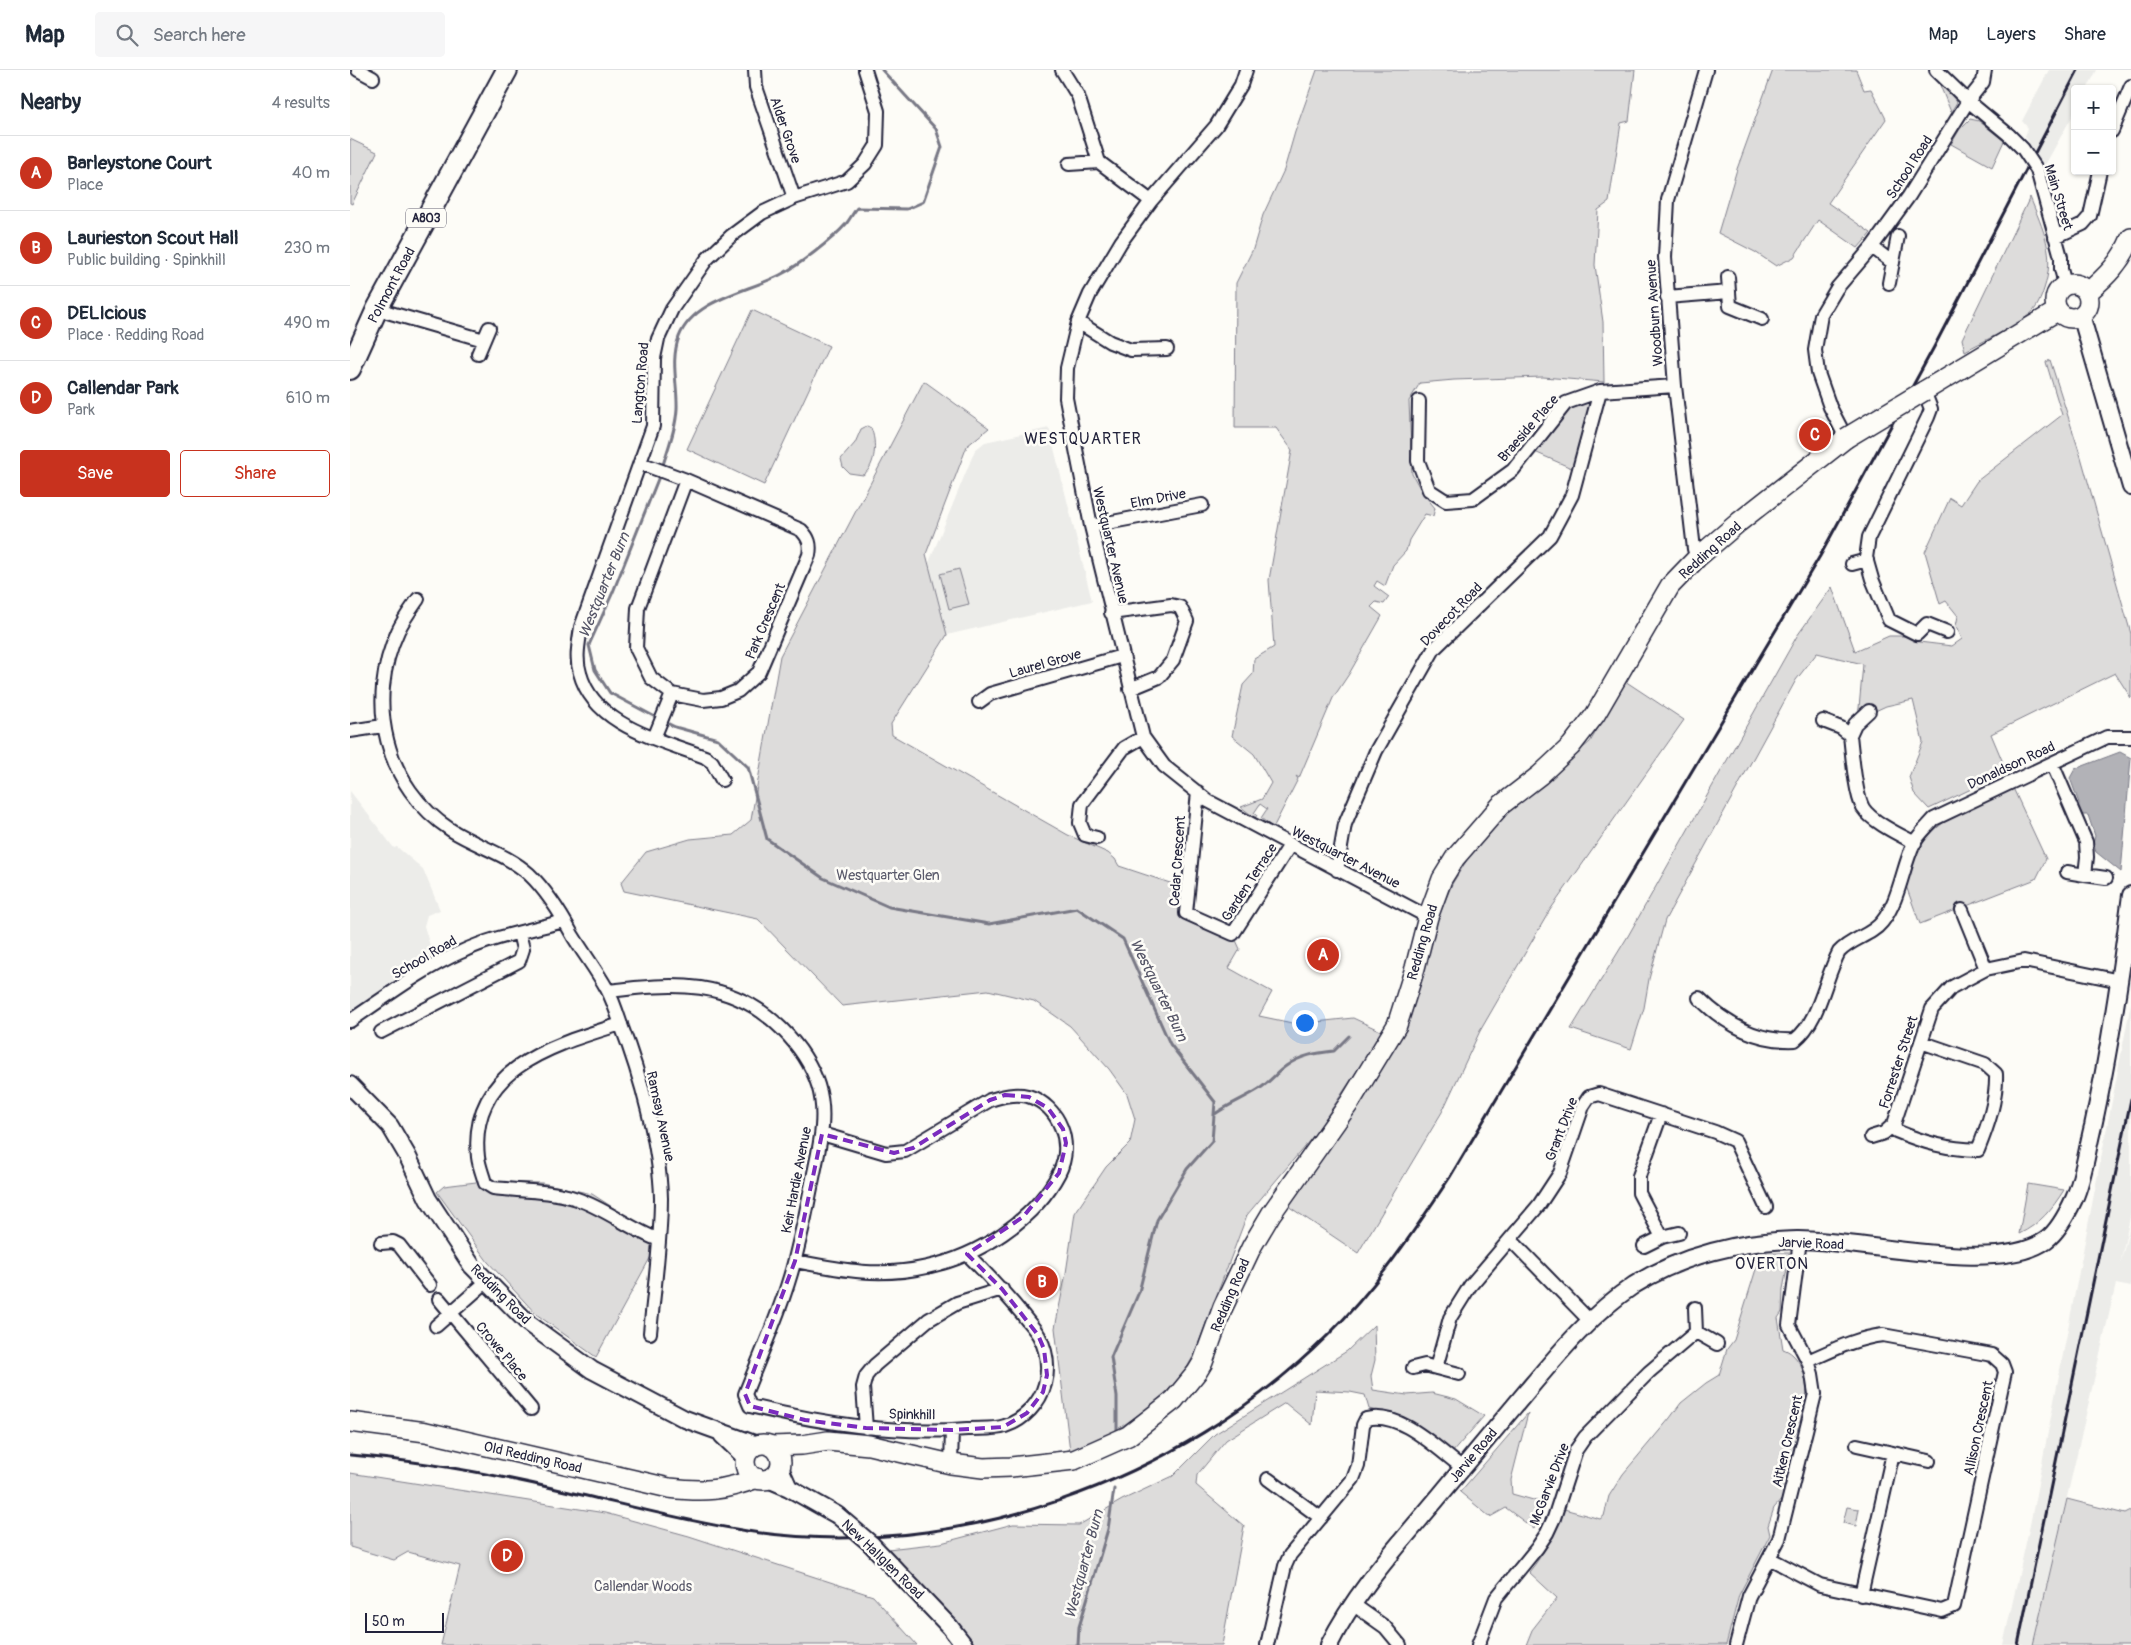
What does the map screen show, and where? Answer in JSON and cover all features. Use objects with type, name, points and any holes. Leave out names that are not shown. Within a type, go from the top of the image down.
[{"type":"main road","name":"Polmont Road","points":[[350,369],[355,346],[507,70]]},
{"type":"main road","points":[[2088,293],[2120,261],[2131,238]]},
{"type":"main road","points":[[2065,284],[2082,286],[2088,293],[2088,307],[2081,316],[2065,317],[2058,311],[2054,298],[2056,292],[2065,284]]},
{"type":"main road","name":"Redding Road","points":[[763,1462],[802,1445],[828,1441],[869,1445],[951,1464],[983,1468],[1074,1460],[1128,1436],[1174,1400],[1198,1372],[1223,1307],[1252,1246],[1271,1214],[1350,1102],[1397,1025],[1415,968],[1428,917],[1442,880],[1454,858],[1501,805],[1540,775],[1571,746],[1595,715],[1670,586],[1697,558],[1846,438],[2058,311]]},
{"type":"main road","name":"Old Redding Road","points":[[350,1422],[426,1432],[669,1488],[700,1492],[734,1487],[763,1462]]},
{"type":"street","points":[[358,70],[373,78]]},
{"type":"street","name":"Alder Grove","points":[[755,70],[756,86],[794,198]]},
{"type":"street","name":"Langton Road","points":[[722,780],[712,762],[705,757],[656,732],[616,720],[601,709],[591,696],[580,673],[577,654],[581,627],[653,426],[654,358],[658,339],[672,309],[708,259],[731,236],[762,213],[794,198],[847,181],[865,164],[877,145],[878,111],[865,70]]},
{"type":"street","points":[[1062,70],[1078,96],[1099,162],[1150,201]]},
{"type":"street","name":"Westquarter Avenue","points":[[1246,70],[1241,85],[1216,126],[1150,201],[1103,270],[1078,322],[1066,368],[1066,398],[1091,526],[1143,737],[1164,766],[1208,801],[1428,917]]},
{"type":"street","name":"Woodburn Avenue","points":[[1697,558],[1694,549],[1675,386],[1664,257],[1668,200],[1706,70]]},
{"type":"street","name":"Main Street","points":[[1936,70],[1968,101],[2009,135],[2023,149],[2037,170],[2065,284]]},
{"type":"street","name":"School Road","points":[[1846,438],[1830,407],[1818,373],[1815,350],[1822,315],[1837,288],[1872,247],[1909,196],[1968,101],[1983,82],[1985,70]]},
{"type":"street","points":[[2112,130],[2131,86]]},
{"type":"street","points":[[1069,164],[1099,162]]},
{"type":"street","points":[[2055,237],[2084,224],[2090,216],[2099,175]]},
{"type":"street","points":[[1889,283],[1898,236]]},
{"type":"street","points":[[1872,247],[1893,262]]},
{"type":"street","points":[[1728,277],[1730,306],[1762,319]]},
{"type":"street","points":[[1667,297],[1729,292]]},
{"type":"street","points":[[377,309],[487,334],[478,354]]},
{"type":"street","points":[[2081,316],[2131,486]]},
{"type":"street","points":[[1078,322],[1110,342],[1131,350],[1167,349]]},
{"type":"street","name":"Braeside Place","points":[[1419,401],[1418,461],[1429,490],[1446,501],[1473,499],[1513,470],[1566,403],[1600,392],[1675,386]]},
{"type":"street","points":[[1924,391],[1931,409],[1869,537],[1867,560],[1872,579],[1889,620],[1897,629],[1917,634],[1927,624],[1947,632]]},
{"type":"street","name":"Dovecot Road","points":[[1337,870],[1346,824],[1376,751],[1434,649],[1550,536],[1572,495],[1600,392]]},
{"type":"street","name":"Park Crescent","points":[[640,463],[686,480],[801,530],[808,537],[811,546],[809,556],[759,672],[738,691],[721,698],[703,700],[672,694],[651,678],[636,648],[638,608],[686,480]]},
{"type":"street","name":"Elm Drive","points":[[1091,526],[1202,505]]},
{"type":"street","points":[[1852,564],[1867,560]]},
{"type":"street","name":"Ramsay Avenue","points":[[418,599],[398,630],[389,653],[384,678],[383,726],[390,752],[398,773],[422,806],[452,830],[509,860],[527,872],[544,888],[608,991],[631,1050],[654,1140],[661,1196],[659,1240],[650,1333]]},
{"type":"street","points":[[1111,613],[1171,605],[1180,607],[1188,620],[1173,660],[1159,677],[1130,689]]},
{"type":"street","name":"Laurel Grove","points":[[979,702],[990,694],[1122,656]]},
{"type":"street","points":[[656,732],[672,694]]},
{"type":"street","points":[[1869,711],[1855,724],[1850,736],[1860,799],[1864,809],[1877,820],[1915,843]]},
{"type":"street","points":[[1823,721],[1841,728],[1850,736]]},
{"type":"street","points":[[350,731],[383,726]]},
{"type":"street","name":"Donaldson Road","points":[[1699,998],[1716,1015],[1741,1030],[1779,1041],[1795,1040],[1805,1031],[1814,1016],[1839,952],[1846,944],[1872,932],[1882,922],[1892,907],[1915,843],[1923,830],[1934,819],[2107,737],[2131,736]]},
{"type":"street","points":[[1096,838],[1085,835],[1080,823],[1082,804],[1124,748],[1143,737]]},
{"type":"street","points":[[2052,763],[2086,842],[2085,875]]},
{"type":"street","name":"Cedar Crescent","points":[[1198,792],[1186,913],[1233,934]]},
{"type":"street","name":"Garden Terrace","points":[[1233,934],[1290,845]]},
{"type":"street","points":[[2067,872],[2106,878]]},
{"type":"street","name":"Jarvie Road","points":[[1329,1645],[1376,1574],[1567,1343],[1590,1321],[1636,1284],[1680,1263],[1736,1246],[1800,1240],[1988,1257],[2028,1250],[2048,1239],[2075,1197],[2084,1166],[2108,1059],[2131,895]]},
{"type":"street","points":[[1962,910],[1986,970]]},
{"type":"street","name":"School Road","points":[[350,1021],[461,951],[564,921]]},
{"type":"street","points":[[381,1032],[519,961],[522,949],[520,933]]},
{"type":"street","name":"Forrester Street","points":[[1871,1137],[1884,1133],[1894,1124],[1932,1009],[1952,987],[1986,970],[2024,961],[2120,981]]},
{"type":"street","name":"Keir Hardie Avenue","points":[[608,991],[658,985],[687,985],[720,992],[750,1004],[765,1014],[794,1041],[810,1065],[819,1086],[822,1134],[795,1261],[746,1394],[746,1400],[750,1406],[796,1417],[866,1428]]},
{"type":"street","points":[[621,1024],[563,1042],[517,1067],[499,1082],[487,1100],[478,1128],[478,1157],[485,1183],[493,1188],[556,1193],[578,1199],[640,1233],[659,1240]]},
{"type":"street","points":[[1894,1124],[1896,1132],[1929,1144],[1956,1150],[1978,1150],[1988,1124],[1996,1090],[1996,1074],[1985,1064],[1921,1042]]},
{"type":"street","name":"Redding Road","points":[[350,1085],[390,1126],[407,1155],[428,1199],[472,1266],[530,1324],[592,1370],[685,1419],[719,1432],[763,1462]]},
{"type":"street","name":"Grant Drive","points":[[1510,1238],[1549,1192],[1560,1173],[1583,1106],[1589,1097],[1599,1094],[1735,1141],[1766,1207]]},
{"type":"street","points":[[795,1261],[855,1273],[880,1273],[926,1268],[967,1254],[990,1242],[1037,1204],[1059,1173],[1064,1159],[1066,1143],[1063,1129],[1048,1108],[1029,1097],[1005,1095],[990,1100],[913,1148],[894,1153],[886,1153],[822,1134]]},
{"type":"street","points":[[1661,1114],[1639,1176],[1639,1193],[1662,1237]]},
{"type":"street","points":[[1644,1246],[1662,1237],[1679,1233]]},
{"type":"street","points":[[1436,1368],[1450,1318],[1470,1286],[1510,1238],[1590,1321]]},
{"type":"street","name":"Aitken Crescent","points":[[1736,1645],[1749,1596],[1778,1539],[1815,1394],[1808,1361],[1789,1325],[1800,1240]]},
{"type":"street","points":[[381,1243],[393,1242],[399,1245],[430,1285]]},
{"type":"street","name":"Spinkhill","points":[[866,1428],[952,1430],[1003,1427],[1016,1421],[1035,1405],[1043,1392],[1047,1375],[1044,1349],[1038,1336],[1002,1289],[967,1254]]},
{"type":"street","points":[[436,1326],[486,1282]]},
{"type":"street","points":[[866,1428],[863,1387],[866,1376],[875,1365],[928,1320],[957,1303],[1002,1289]]},
{"type":"street","name":"Crowe Place","points":[[440,1299],[450,1314],[531,1409]]},
{"type":"street","points":[[1695,1308],[1696,1332],[1717,1344]]},
{"type":"street","name":"McGarvie Drive","points":[[1478,1645],[1496,1598],[1547,1533],[1554,1518],[1576,1450],[1585,1437],[1649,1372],[1696,1332]]},
{"type":"street","name":"Allison Crescent","points":[[1769,1558],[1820,1585],[1942,1611],[1954,1606],[2005,1372],[2002,1364],[1992,1355],[1883,1335],[1866,1337],[1850,1342],[1808,1361]]},
{"type":"street","points":[[1413,1368],[1426,1365],[1459,1374]]},
{"type":"street","points":[[1267,1645],[1285,1566],[1290,1555],[1353,1479],[1358,1466],[1363,1425],[1366,1419],[1374,1417],[1386,1418],[1402,1423],[1463,1468]]},
{"type":"street","points":[[951,1464],[952,1430]]},
{"type":"street","points":[[1857,1445],[1929,1461]]},
{"type":"street","points":[[1861,1595],[1893,1453]]},
{"type":"street","name":"New Hallglen Road","points":[[763,1462],[790,1488],[837,1515],[871,1544],[950,1627],[964,1645]]},
{"type":"street","points":[[1268,1479],[1321,1518]]},
{"type":"street","points":[[1354,1606],[1385,1627],[1400,1645]]},
{"type":"highlighted area","points":[[1005,1095],[1029,1097],[1048,1108],[1063,1129],[1066,1143],[1059,1173],[1023,1217],[967,1254],[1002,1289],[1038,1335],[1044,1349],[1047,1375],[1043,1392],[1027,1413],[1003,1427],[952,1430],[866,1428],[805,1420],[750,1406],[745,1394],[795,1261],[822,1134],[894,1153],[913,1148],[990,1100]]},
{"type":"shaded area","points":[[2049,70],[2097,70],[2089,85],[2071,85],[2071,118],[2044,167],[2025,136],[2028,128],[2022,121]]},
{"type":"shaded area","points":[[1049,428],[1092,601],[947,635],[928,565],[975,450],[985,442]]},
{"type":"shaded area","points":[[2120,752],[2131,758],[2121,872],[2096,852],[2093,843],[2095,836],[2088,815],[2081,815],[2078,809],[2079,803],[2070,778],[2075,769]]},
{"type":"shaded area","points":[[350,791],[394,848],[397,847],[423,869],[440,910],[427,915],[424,926],[436,965],[350,1021]]},
{"type":"shaded area","points":[[2131,1003],[2131,1213],[2120,1264],[2131,1223],[2131,1287],[2116,1284],[2033,1645],[2003,1645],[2030,1525]]},
{"type":"green space","points":[[1317,70],[1635,70],[1629,121],[1621,123],[1609,202],[1598,210],[1595,265],[1603,322],[1604,382],[1543,377],[1420,383],[1409,401],[1412,474],[1422,492],[1435,508],[1433,516],[1425,514],[1409,540],[1406,551],[1393,565],[1385,586],[1377,581],[1374,586],[1389,597],[1384,604],[1376,602],[1371,607],[1382,616],[1333,698],[1299,778],[1296,776],[1298,779],[1273,828],[1261,818],[1267,809],[1260,804],[1254,813],[1257,815],[1255,818],[1241,807],[1262,799],[1271,783],[1254,754],[1232,736],[1243,685],[1253,674],[1254,659],[1274,647],[1269,580],[1292,450],[1276,428],[1235,428],[1236,283],[1253,249],[1263,215],[1284,170]]},
{"type":"green space","points":[[1773,70],[1856,70],[1864,90],[1871,89],[1886,119],[1828,203],[1871,233],[1858,248],[1818,220],[1794,257],[1776,266],[1755,252],[1718,233],[1737,169]]},
{"type":"green space","points":[[1937,78],[1957,102],[1951,112]]},
{"type":"green space","points":[[1970,119],[1979,121],[2004,141],[1992,167],[1951,144],[1960,129]]},
{"type":"green space","points":[[350,139],[377,152],[352,204],[350,203]]},
{"type":"green space","points":[[2030,197],[2043,231],[2048,253],[2047,276],[2040,300],[2032,313],[2022,320],[1965,351],[1962,339]]},
{"type":"green space","points":[[752,310],[829,346],[764,485],[687,449]]},
{"type":"green space","points":[[2050,360],[2081,457],[2131,634],[2131,698],[2115,673],[1991,734],[2007,772],[1929,809],[1914,793],[1909,777],[1923,742],[1913,700],[1886,706],[1858,719],[1863,664],[1817,653],[1796,680],[1665,920],[1649,979],[1644,1008],[1631,1049],[1571,1029],[1628,936],[1797,636],[1832,587],[1855,651],[1889,636],[1904,636],[1919,642],[1952,646],[1962,639],[1956,626],[1958,616],[1946,601],[1940,604],[1925,552],[1950,498],[1961,505],[1977,481],[2062,415],[2046,362]]},
{"type":"green space","name":"Westquarter Glen","points":[[924,381],[989,428],[967,446],[926,554],[947,635],[891,724],[892,735],[1068,835],[1108,853],[1119,866],[1185,888],[1183,914],[1235,938],[1240,949],[1229,968],[1272,992],[1259,1016],[1297,1024],[1353,1018],[1383,1032],[1315,1134],[1247,1215],[1194,1355],[1181,1378],[1152,1405],[1104,1439],[1070,1451],[1055,1328],[1075,1213],[1106,1167],[1130,1143],[1135,1119],[1127,1094],[1109,1069],[1070,1026],[1034,1001],[988,990],[842,1006],[758,919],[624,891],[621,883],[646,852],[690,839],[733,835],[751,820],[780,656]]},
{"type":"green space","points":[[1600,391],[1578,471],[1528,449],[1566,403]]},
{"type":"green space","points":[[867,426],[871,428],[875,447],[871,466],[863,475],[849,473],[843,467],[841,459],[855,443],[861,429]]},
{"type":"green space","points":[[959,569],[969,604],[949,609],[940,574]]},
{"type":"green space","points":[[1625,681],[1684,720],[1550,910],[1480,1031],[1442,1112],[1358,1253],[1288,1206],[1395,1045],[1411,1015],[1432,933],[1452,884],[1478,842],[1518,802],[1590,742]]},
{"type":"green space","points":[[2013,788],[2046,859],[2036,879],[1920,924],[1906,886],[1917,853],[1929,834],[1948,819]]},
{"type":"green space","points":[[476,1182],[542,1183],[592,1194],[643,1227],[655,1249],[596,1357],[536,1314],[488,1262],[437,1192],[444,1186]]},
{"type":"green space","points":[[2028,1184],[2064,1190],[2045,1215],[2033,1226],[2019,1234]]},
{"type":"green space","points":[[1761,1253],[1790,1253],[1783,1289],[1782,1312],[1778,1318],[1783,1349],[1793,1355],[1802,1369],[1807,1397],[1804,1415],[1793,1437],[1794,1448],[1782,1499],[1774,1508],[1768,1526],[1770,1535],[1739,1595],[1726,1645],[1526,1645],[1532,1630],[1557,1598],[1529,1572],[1553,1534],[1564,1509],[1600,1519],[1604,1516],[1609,1496],[1623,1474],[1681,1403],[1719,1375],[1727,1349],[1734,1340]]},
{"type":"green space","points":[[1374,1325],[1375,1360],[1371,1376],[1373,1390],[1407,1395],[1432,1393],[1456,1399],[1484,1416],[1451,1454],[1388,1414],[1369,1409],[1365,1395],[1315,1390],[1312,1425],[1285,1403],[1226,1440],[1197,1475],[1196,1485],[1244,1526],[1222,1645],[973,1645],[941,1605],[888,1549],[941,1543],[1013,1524],[1079,1525],[1122,1500],[1173,1476],[1215,1434],[1347,1351]]},
{"type":"green space","points":[[1528,1413],[1511,1480],[1512,1494],[1544,1503],[1534,1529],[1506,1508],[1490,1517],[1460,1492]]},
{"type":"green space","name":"Callendar Woods","points":[[350,1473],[605,1513],[689,1536],[873,1596],[917,1645],[441,1645],[460,1566],[408,1552],[394,1560],[350,1547]]},
{"type":"green space","points":[[2067,1499],[2125,1514],[2131,1511],[2131,1645],[2033,1645]]},
{"type":"green space","points":[[1847,1507],[1859,1509],[1856,1526],[1843,1523]]},
{"type":"waterway","name":"Westquarter Burn","points":[[662,468],[676,416],[676,346],[686,324],[709,305],[767,281],[796,265],[840,230],[857,208],[907,209],[923,202],[942,147],[936,129],[882,70]]},
{"type":"waterway","name":"Westquarter Burn","points":[[659,719],[610,693],[595,670],[589,645],[613,592],[660,474]]},
{"type":"waterway","name":"Westquarter Burn","points":[[665,722],[675,727],[718,739],[748,767],[767,839],[823,878],[889,907],[989,924],[1077,908],[1123,939],[1170,1044],[1215,1102],[1212,1141],[1187,1169],[1157,1220],[1139,1292],[1111,1357],[1117,1397],[1117,1434]]},
{"type":"waterway","points":[[1215,1114],[1259,1089],[1297,1059],[1334,1051],[1349,1036]]},
{"type":"waterway","name":"Westquarter Burn","points":[[1078,1645],[1079,1627],[1108,1529],[1114,1489]]},
{"type":"railway","points":[[350,1455],[404,1461],[485,1474],[678,1518],[747,1531],[826,1538],[905,1535],[984,1522],[1060,1500],[1134,1470],[1204,1432],[1269,1387],[1346,1317],[1408,1239],[1450,1177],[1820,556],[1934,347],[2078,70]]},
{"type":"railway","points":[[2018,1645],[2131,1099]]},
{"type":"place","name":"DELIcious","points":[[1815,435]]},
{"type":"place","name":"Barleystone Court","points":[[1323,955]]},
{"type":"place","name":"Laurieston Scout Hall","points":[[1042,1282]]},
{"type":"place","name":"Callendar Park","points":[[507,1556]]},
{"type":"district","name":"WESTQUARTER","points":[[1083,438]]},
{"type":"district","name":"OVERTON","points":[[1772,1263]]}]
